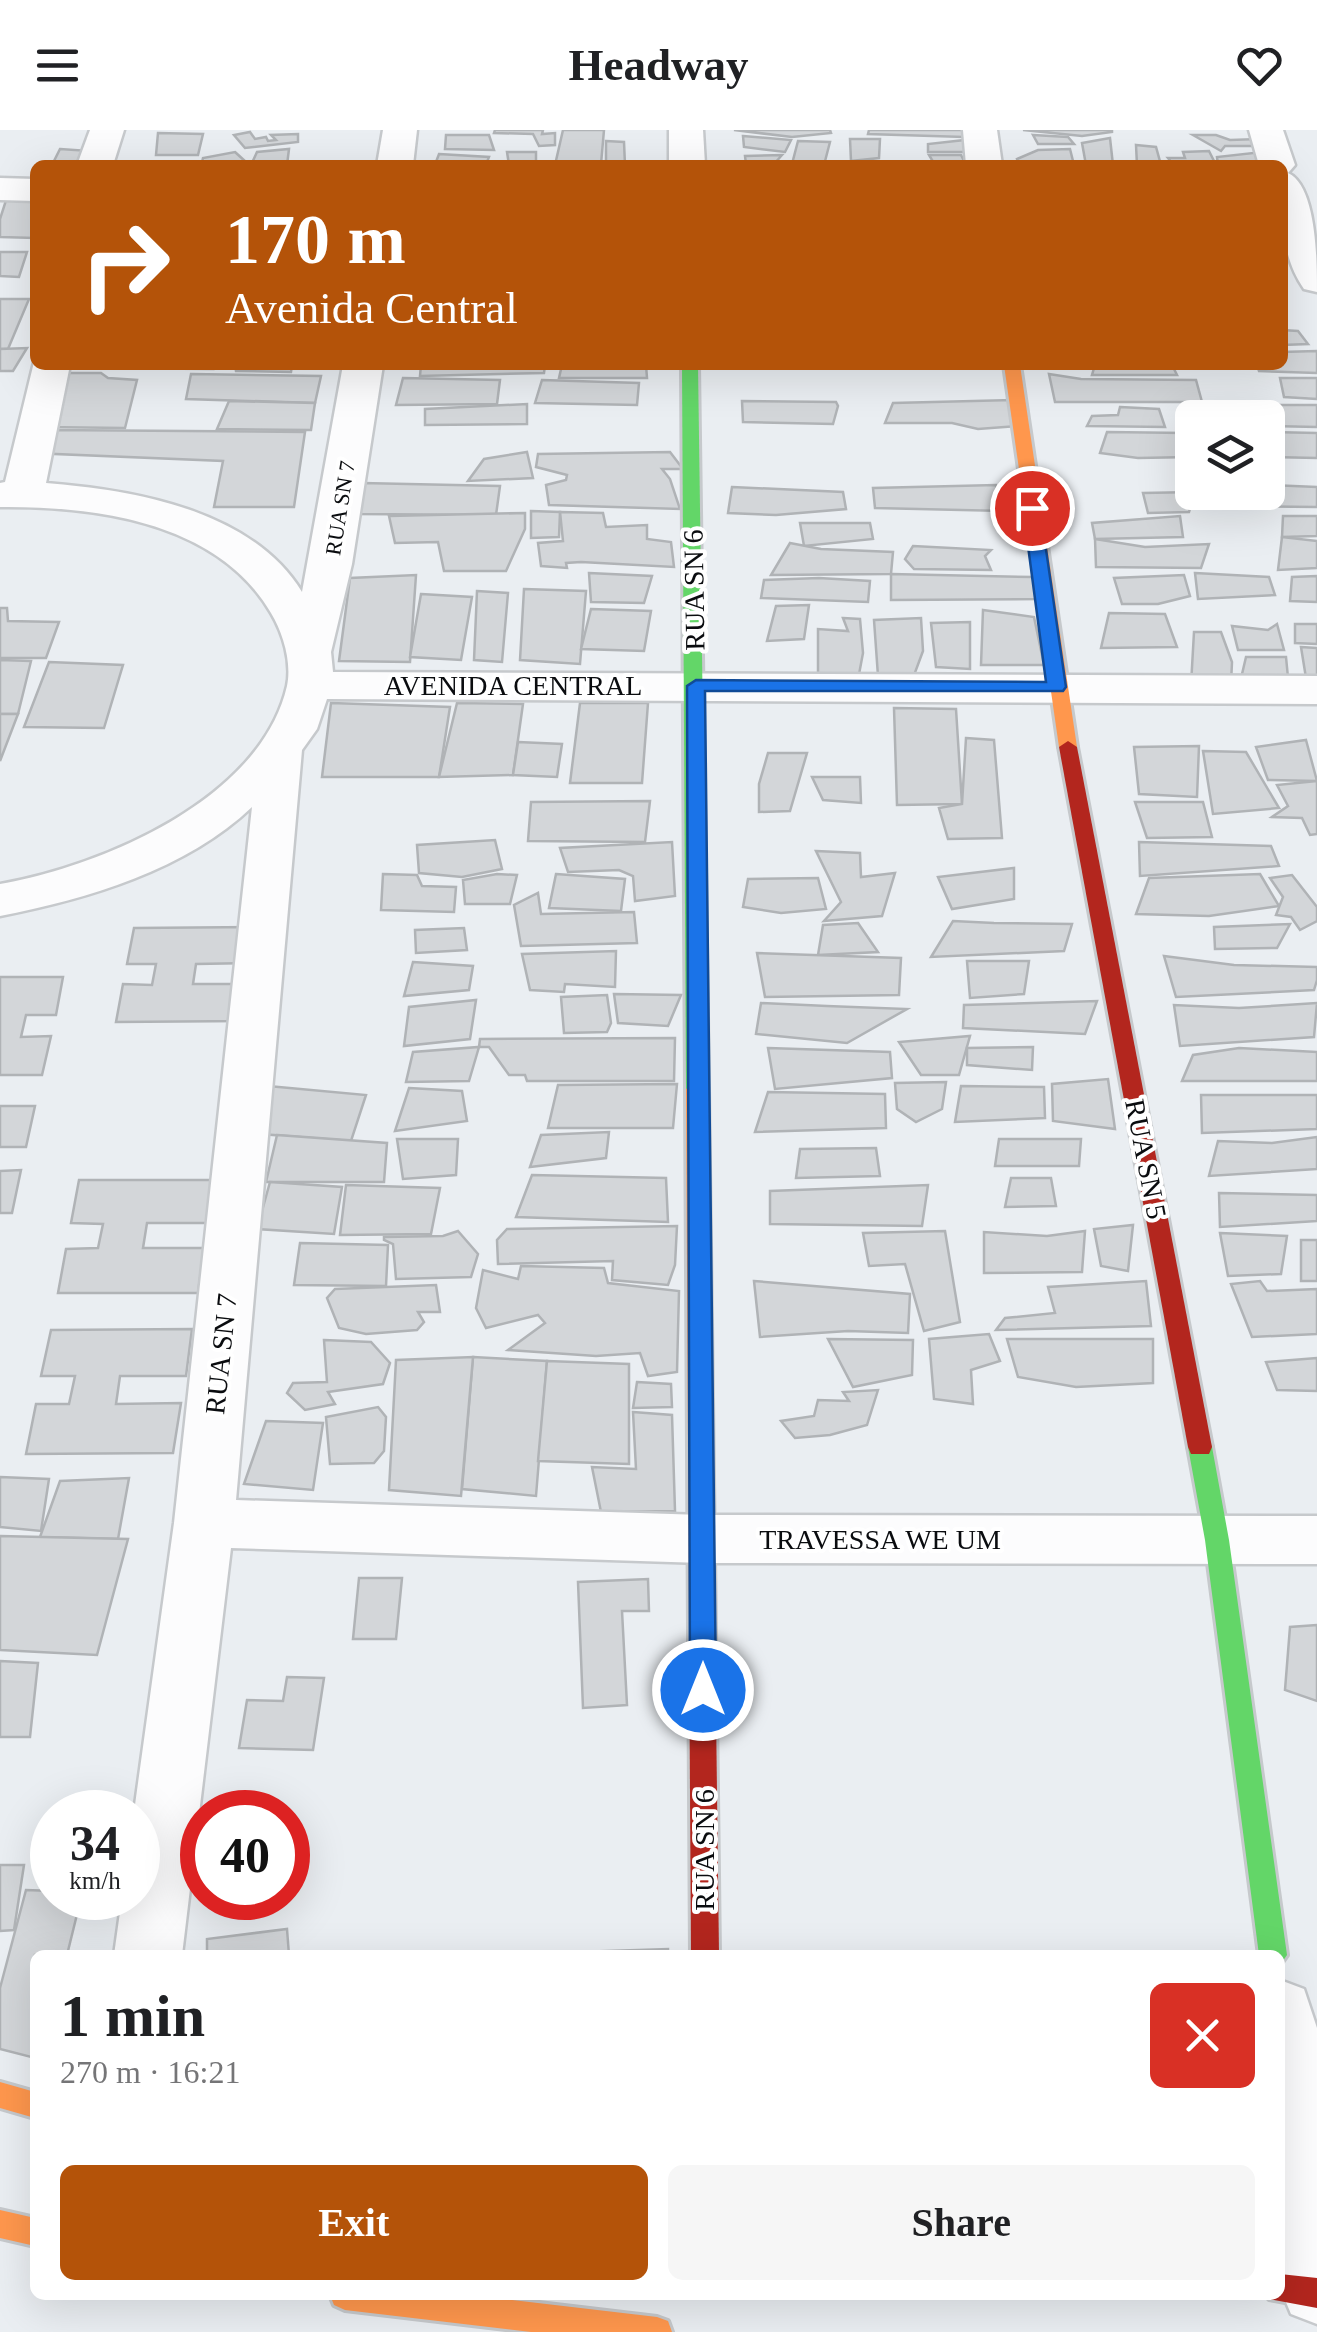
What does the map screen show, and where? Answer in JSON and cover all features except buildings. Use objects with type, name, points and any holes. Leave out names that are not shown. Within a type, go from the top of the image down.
[{"type":"street","points":[[97,160],[107,130]]},
{"type":"street","points":[[395,160],[400,130]]},
{"type":"street","points":[[686,130],[687,160]]},
{"type":"street","points":[[980,130],[983,160]]},
{"type":"street","points":[[1266,130],[1278,160]]},
{"type":"street","points":[[1289,187],[1317,281]]},
{"type":"street","points":[[0,189],[30,190]]},
{"type":"street","points":[[48,370],[11,494],[109,501],[185,523],[246,556],[289,599],[310,668]]},
{"type":"street","name":"RUA SN 7","points":[[149,1950],[204,1523],[281,752],[300,719],[331,564],[361,370]]},
{"type":"street","name":"RUA SN 6","points":[[690,370],[705,1950]]},
{"type":"street","name":"RUA SN 5","points":[[1013,370],[1056,687],[1217,1540],[1271,1950]]},
{"type":"street","name":"AVENIDA CENTRAL","points":[[310,668],[696,686],[1317,690]]},
{"type":"street","points":[[0,900],[128,864],[219,813],[281,752]]},
{"type":"street","name":"TRAVESSA WE UM","points":[[204,1523],[702,1539],[1317,1540]]},
{"type":"street","points":[[1285,2048],[1317,2290],[1285,2289]]},
{"type":"street","points":[[0,2094],[30,2103]]},
{"type":"street","points":[[0,2224],[30,2231]]},
{"type":"street","points":[[387,2300],[658,2332]]},
{"type":"traffic: fast","points":[[690,370],[697,1089]]},
{"type":"traffic: fast","points":[[1200,1447],[1217,1540],[1272,1950]]},
{"type":"traffic: slow","points":[[1013,370],[1068,747]]},
{"type":"traffic: slow","points":[[697,1089],[702,1631]]},
{"type":"traffic: slow","points":[[0,2095],[30,2104]]},
{"type":"traffic: slow","points":[[0,2224],[30,2231]]},
{"type":"traffic: slow","points":[[387,2300],[657,2332]]},
{"type":"traffic: jam","points":[[1068,747],[1200,1447]]},
{"type":"traffic: jam","points":[[702,1631],[705,1950]]},
{"type":"traffic: jam","points":[[1285,2290],[1317,2293]]},
{"type":"route","points":[[703,1690],[696,686],[1056,687],[1032,508]]}]
